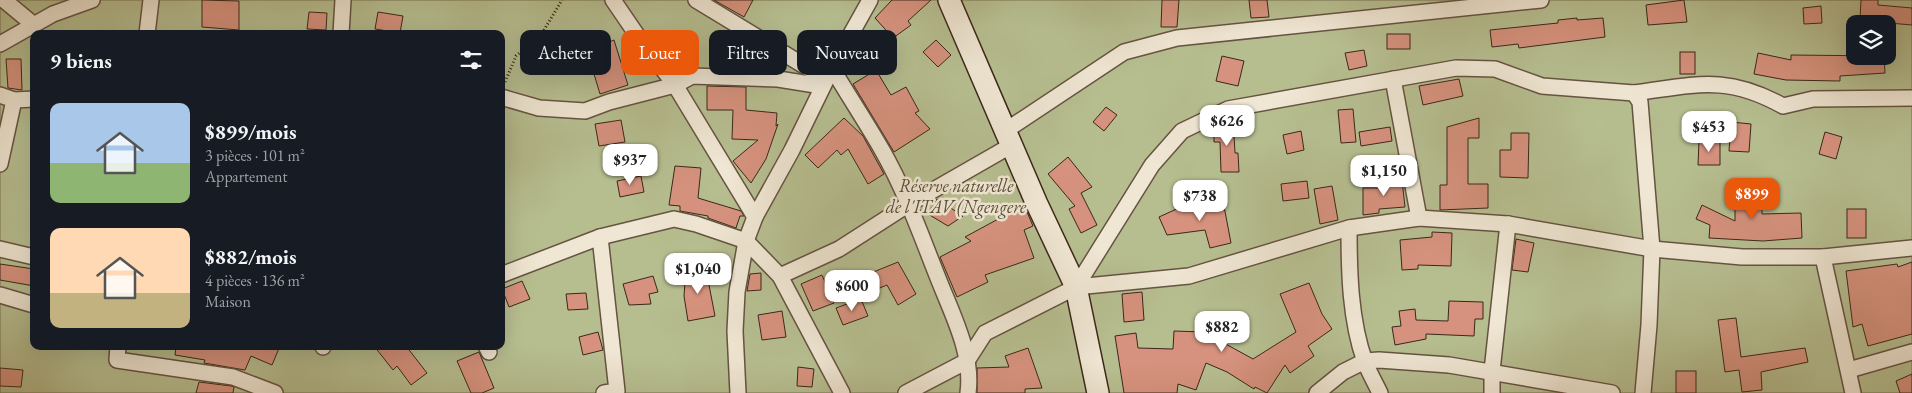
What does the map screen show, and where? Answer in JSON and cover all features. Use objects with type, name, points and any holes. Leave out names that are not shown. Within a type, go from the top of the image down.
[{"type":"street","points":[[4,0],[34,25]]},
{"type":"street","points":[[0,44],[53,14],[92,0]]},
{"type":"street","points":[[147,30],[151,0]]},
{"type":"street","points":[[341,30],[343,0]]},
{"type":"street","points":[[613,0],[641,41],[675,85],[755,217]]},
{"type":"street","points":[[696,0],[827,78],[883,151],[909,204],[958,329],[967,362],[968,393]]},
{"type":"street","points":[[738,393],[735,321],[737,292],[746,242],[755,217],[870,0]]},
{"type":"street","points":[[950,0],[1076,287],[1098,393]]},
{"type":"street","points":[[780,276],[839,249],[909,204],[1009,138],[1124,52],[1177,38],[1541,0]]},
{"type":"street","points":[[1076,287],[1152,165],[1182,131],[1228,109],[1456,68],[1495,69],[1542,86],[1634,93],[1708,83],[1758,92],[1783,106],[1813,98],[1912,98]]},
{"type":"street","points":[[505,91],[539,108],[585,111],[609,102],[675,85],[692,76],[778,79],[827,78]]},
{"type":"street","points":[[1394,79],[1419,218]]},
{"type":"street","points":[[1634,93],[1640,102],[1652,249],[1649,325],[1643,393]]},
{"type":"street","points":[[0,164],[7,98],[30,99]]},
{"type":"street","points":[[906,393],[967,362],[985,333],[1076,287],[1189,276],[1349,228],[1419,218],[1508,224],[1652,249],[1742,257],[1823,257],[1912,248]]},
{"type":"street","points":[[505,273],[600,237],[674,219],[696,224],[746,242],[780,276],[842,393]]},
{"type":"street","points":[[1492,393],[1492,371],[1508,224]]},
{"type":"street","points":[[1349,228],[1350,279],[1356,322],[1365,361],[1380,393]]},
{"type":"street","points":[[600,237],[618,390],[604,393]]},
{"type":"street","points":[[0,249],[30,256]]},
{"type":"street","points":[[1823,257],[1853,393]]},
{"type":"street","points":[[0,294],[30,304]]},
{"type":"street","points":[[118,350],[117,360],[233,377],[275,393]]},
{"type":"street","points":[[1849,370],[1912,352]]},
{"type":"street","points":[[1317,393],[1343,372],[1365,361],[1380,360],[1449,365],[1492,371],[1612,393]]},
{"type":"path","points":[[505,85],[516,56],[541,35],[562,0]]},
{"type":"green space","name":"Réserve naturelle de l'ITAV (Ngengere","points":[[0,0],[1912,0],[1912,393],[0,393]]},
{"type":"building","points":[[202,0],[239,1],[239,30],[202,27]]},
{"type":"building","points":[[714,0],[753,0],[744,17]]},
{"type":"building","points":[[892,0],[931,0],[908,21],[911,25],[897,35],[897,30],[886,30],[875,18]]},
{"type":"building","points":[[1162,0],[1179,0],[1177,27],[1161,27]]},
{"type":"building","points":[[1249,0],[1267,0],[1269,17],[1251,18]]},
{"type":"building","points":[[1684,0],[1687,22],[1648,25],[1646,5]]},
{"type":"building","points":[[1861,0],[1878,0],[1878,5],[1912,8],[1912,25],[1896,24],[1896,15],[1860,15]]},
{"type":"building","points":[[1821,6],[1822,23],[1804,24],[1803,8]]},
{"type":"building","points":[[309,12],[327,13],[326,30],[307,29]]},
{"type":"building","points":[[378,12],[403,16],[401,30],[375,29]]},
{"type":"building","points":[[1577,18],[1577,20],[1603,18],[1605,37],[1519,48],[1518,44],[1492,47],[1490,30],[1558,23],[1558,20]]},
{"type":"building","points":[[1387,34],[1410,34],[1410,49],[1387,49]]},
{"type":"building","points":[[614,40],[621,62],[621,75],[625,75],[628,85],[600,94],[594,75],[611,75],[611,41]]},
{"type":"building","points":[[936,40],[951,55],[938,67],[923,52]]},
{"type":"building","points":[[1364,50],[1367,66],[1349,70],[1345,53]]},
{"type":"building","points":[[1680,52],[1695,52],[1695,74],[1680,74]]},
{"type":"building","points":[[1758,53],[1791,60],[1791,55],[1846,56],[1846,65],[1885,65],[1885,73],[1840,76],[1840,81],[1786,80],[1754,74]]},
{"type":"building","points":[[1222,56],[1244,61],[1238,86],[1216,81]]},
{"type":"building","points":[[6,59],[21,59],[22,90],[8,88]]},
{"type":"building","points":[[868,75],[879,75],[891,95],[906,87],[919,111],[915,113],[930,129],[894,152],[853,84]]},
{"type":"building","points":[[1459,79],[1463,96],[1423,105],[1419,86]]},
{"type":"building","points":[[707,86],[746,87],[746,110],[777,113],[776,126],[778,124],[766,159],[751,183],[733,161],[758,140],[732,139],[733,110],[707,110]]},
{"type":"building","points":[[1106,107],[1117,115],[1104,131],[1093,122]]},
{"type":"building","points":[[1353,109],[1356,142],[1341,143],[1338,110]]},
{"type":"building","points":[[844,118],[863,136],[884,174],[868,184],[848,149],[841,155],[837,150],[818,168],[805,155]]},
{"type":"building","points":[[1233,118],[1235,153],[1238,153],[1239,172],[1221,172],[1220,142],[1214,142],[1214,127],[1220,127],[1220,123]]},
{"type":"building","points":[[1479,118],[1479,138],[1468,138],[1468,184],[1488,184],[1488,208],[1440,210],[1440,185],[1447,185],[1447,127]]},
{"type":"building","points":[[621,120],[625,142],[599,146],[595,124]]},
{"type":"building","points":[[1731,122],[1751,124],[1749,152],[1729,151]]},
{"type":"building","points":[[1390,127],[1392,141],[1361,146],[1359,132]]},
{"type":"building","points":[[1301,131],[1304,150],[1287,154],[1283,135]]},
{"type":"building","points":[[1825,132],[1842,137],[1836,159],[1819,154]]},
{"type":"building","points":[[1511,133],[1529,133],[1528,178],[1500,177],[1500,150],[1511,150]]},
{"type":"building","points":[[1699,141],[1720,141],[1720,165],[1698,165]]},
{"type":"building","points":[[1068,157],[1092,187],[1081,193],[1097,225],[1081,233],[1069,209],[1075,206],[1048,174]]},
{"type":"building","points":[[675,166],[701,168],[698,198],[741,211],[744,216],[740,216],[736,228],[708,218],[708,216],[680,211],[680,206],[669,205]]},
{"type":"building","points":[[641,176],[644,192],[620,197],[617,181]]},
{"type":"building","points":[[1402,180],[1405,207],[1379,209],[1379,213],[1363,215],[1363,188],[1385,188],[1384,181]]},
{"type":"building","points":[[1307,181],[1309,198],[1283,201],[1281,184]]},
{"type":"building","points":[[1332,186],[1338,220],[1320,224],[1314,189]]},
{"type":"building","points":[[1735,188],[1762,188],[1762,214],[1801,213],[1802,238],[1763,241],[1709,238],[1710,225],[1696,219],[1702,205],[1735,221]]},
{"type":"building","points":[[937,199],[963,216],[948,226],[928,214]]},
{"type":"building","points":[[1223,201],[1231,243],[1210,248],[1205,230],[1167,235],[1159,217],[1181,207]]},
{"type":"building","points":[[1024,205],[1033,226],[1024,230],[1034,258],[985,275],[988,282],[957,297],[940,257],[971,241],[965,237]]},
{"type":"building","points":[[1847,209],[1866,209],[1866,238],[1847,238]]},
{"type":"building","points":[[1432,232],[1452,233],[1451,266],[1418,265],[1418,269],[1402,270],[1400,240],[1432,237]]},
{"type":"building","points":[[1516,239],[1534,243],[1528,272],[1512,270]]},
{"type":"building","points":[[898,262],[916,294],[898,305],[887,285],[877,289],[871,273]]},
{"type":"building","points":[[1912,262],[1912,334],[1868,346],[1862,324],[1853,327],[1846,271],[1897,264],[1898,267]]},
{"type":"building","points":[[0,264],[30,268],[30,285],[0,280]]},
{"type":"building","points":[[686,268],[710,270],[709,285],[715,316],[688,321],[684,296]]},
{"type":"building","points":[[761,273],[761,290],[747,291],[750,274]]},
{"type":"building","points":[[822,275],[834,303],[813,311],[801,284]]},
{"type":"building","points":[[653,276],[658,292],[649,294],[651,304],[629,305],[623,284]]},
{"type":"building","points":[[522,281],[530,299],[509,307],[505,297],[505,288]]},
{"type":"building","points":[[1309,283],[1322,314],[1332,329],[1308,346],[1314,356],[1290,373],[1285,365],[1267,393],[1255,387],[1254,389],[1227,372],[1206,363],[1196,390],[1178,384],[1177,393],[1124,393],[1115,336],[1136,333],[1138,348],[1173,349],[1174,331],[1204,332],[1253,359],[1296,332],[1280,294]]},
{"type":"building","points":[[1142,292],[1144,320],[1124,322],[1122,294]]},
{"type":"building","points":[[586,293],[588,309],[568,310],[566,294]]},
{"type":"building","points":[[861,299],[868,316],[843,325],[836,308]]},
{"type":"building","points":[[1449,301],[1483,302],[1483,319],[1475,319],[1474,336],[1426,334],[1426,339],[1395,345],[1392,327],[1401,326],[1399,311],[1415,309],[1416,320],[1448,321]]},
{"type":"building","points":[[782,311],[786,337],[762,340],[758,315]]},
{"type":"building","points":[[1736,318],[1741,357],[1805,348],[1808,362],[1761,372],[1762,390],[1742,392],[1739,370],[1725,372],[1718,320]]},
{"type":"building","points":[[598,332],[603,350],[583,355],[579,337]]},
{"type":"building","points":[[1028,348],[1042,388],[1025,389],[1025,393],[977,393],[977,368],[1009,367],[1005,356]]},
{"type":"building","points":[[176,350],[278,350],[272,365],[251,356],[245,370],[204,363],[205,360],[175,355]]},
{"type":"building","points":[[377,350],[409,350],[427,373],[411,385],[397,366],[393,370]]},
{"type":"building","points":[[479,352],[494,388],[482,393],[471,393],[457,361]]},
{"type":"building","points":[[798,367],[814,369],[812,387],[797,386]]},
{"type":"building","points":[[0,368],[23,370],[21,387],[0,386]]},
{"type":"building","points":[[1676,371],[1696,371],[1696,393],[1676,393]]},
{"type":"building","points":[[1912,374],[1912,393],[1900,393],[1896,381]]},
{"type":"building","points":[[199,382],[231,386],[234,387],[233,393],[196,393]]}]
